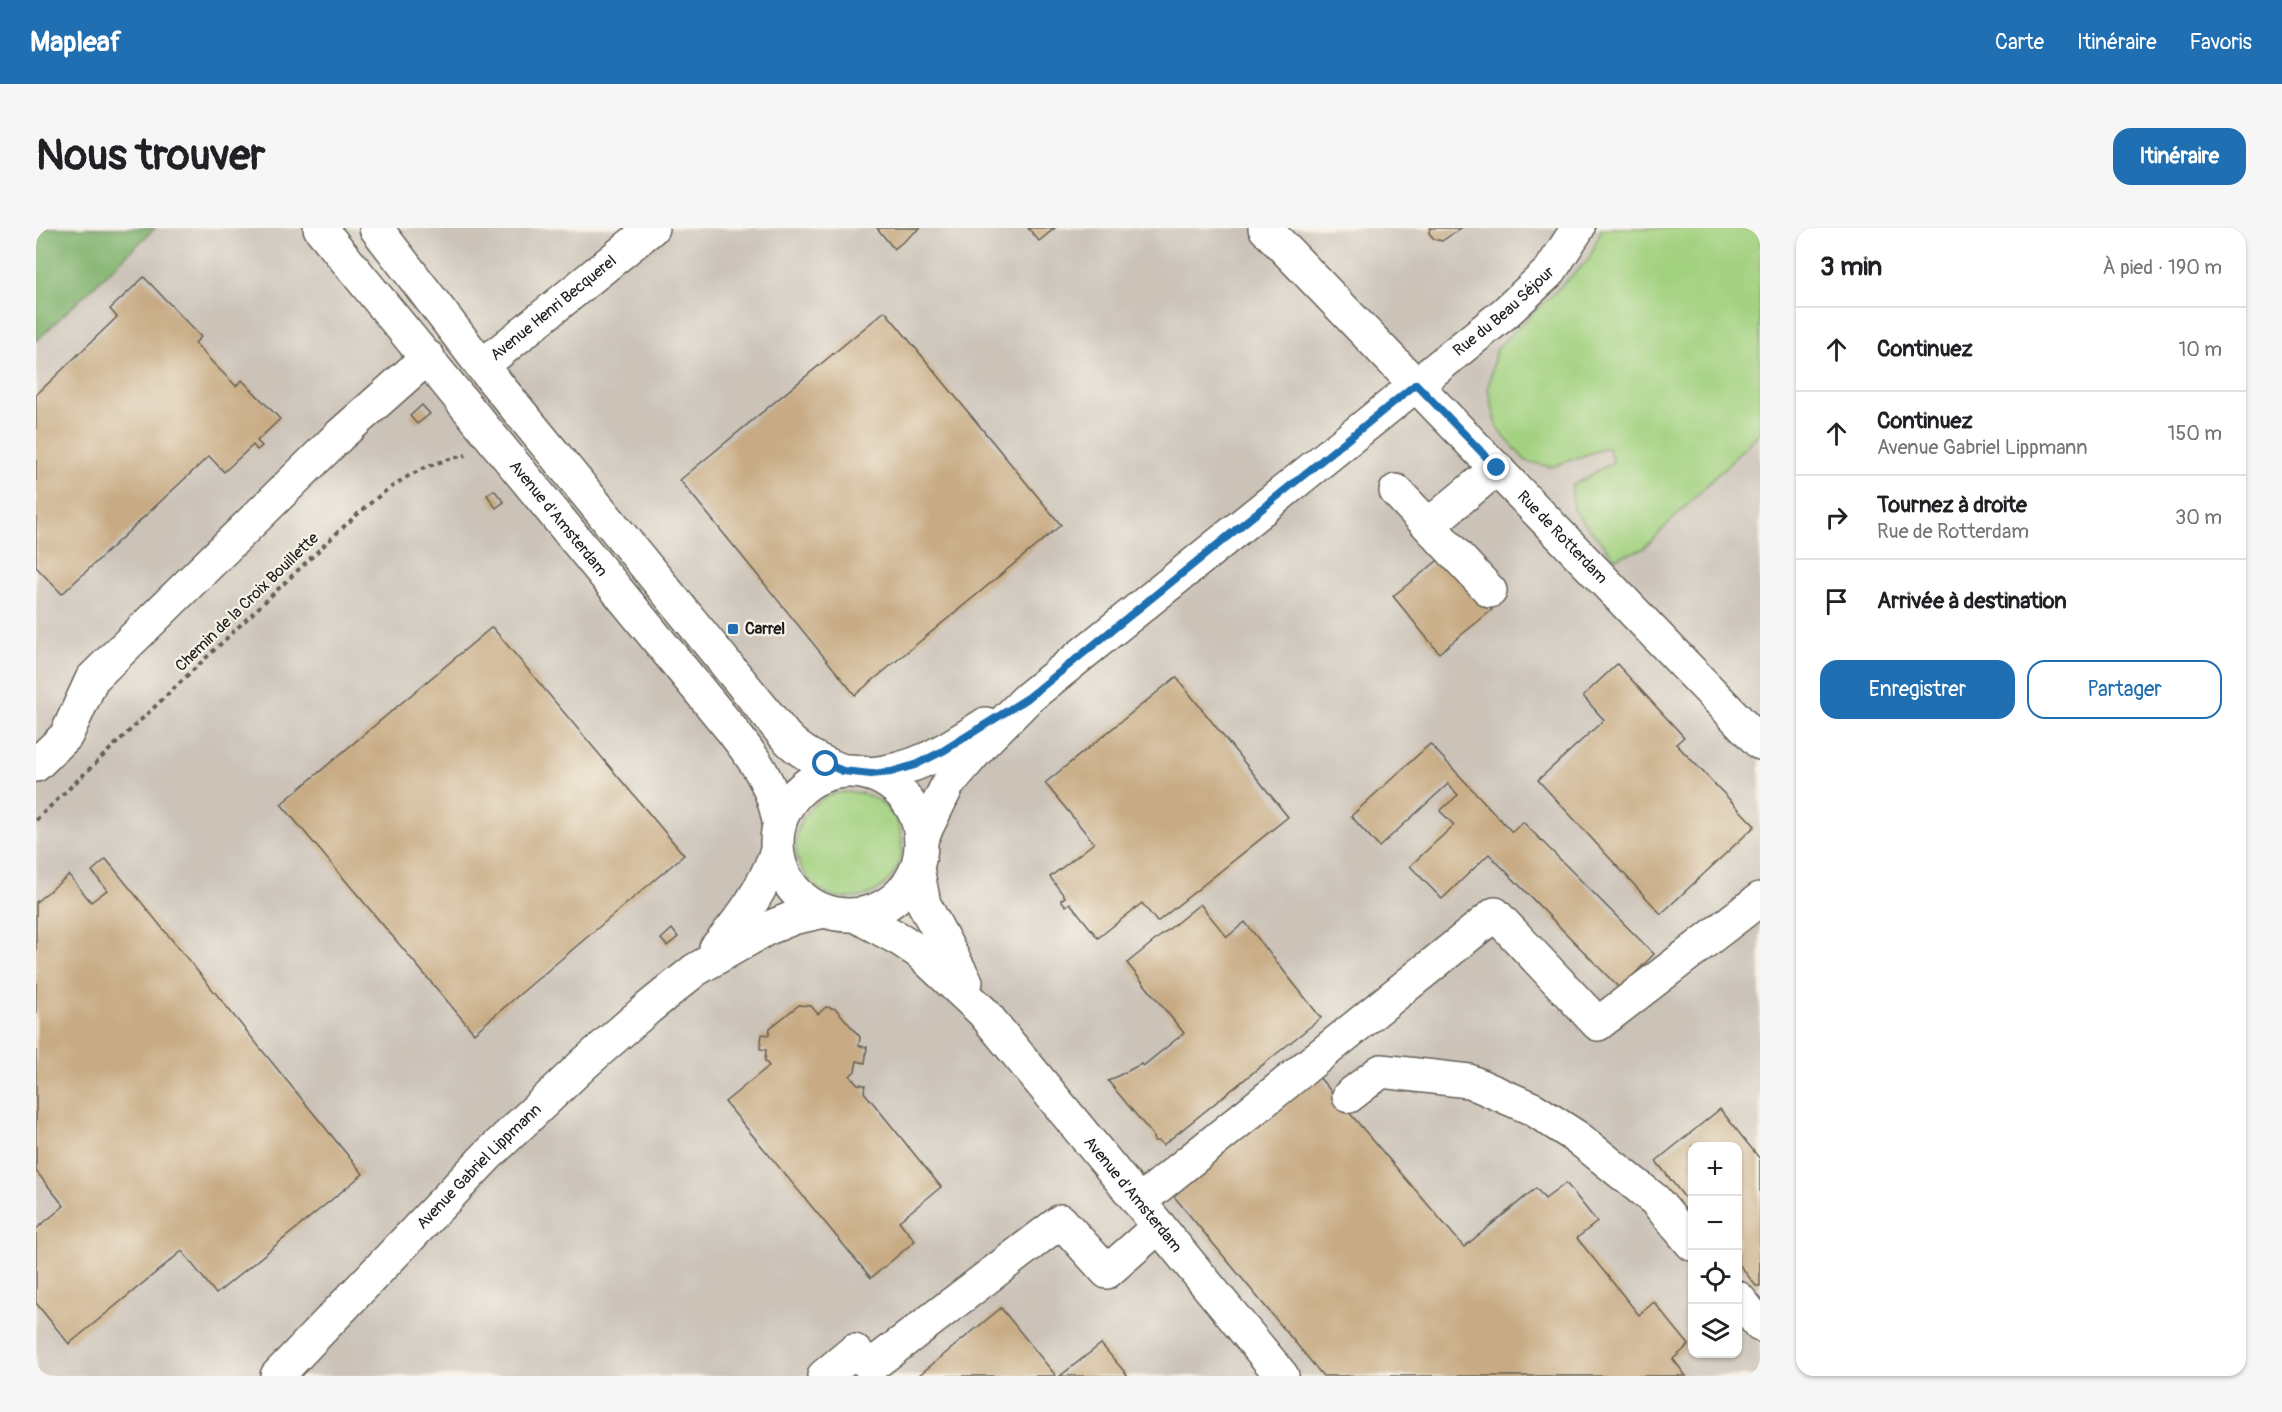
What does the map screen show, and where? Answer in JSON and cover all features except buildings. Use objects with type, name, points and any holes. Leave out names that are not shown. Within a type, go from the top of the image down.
[{"type":"street","name":"Avenue d'Amsterdam","points":[[320,228],[501,446],[744,746],[765,777],[776,802],[778,836]]},
{"type":"street","points":[[376,228],[482,366],[791,744],[816,760],[890,783],[906,798],[917,818],[919,854]]},
{"type":"street","name":"Avenue Henri Becquerel","points":[[482,366],[652,228]]},
{"type":"street","name":"Rue de Rotterdam","points":[[1265,228],[1760,743]]},
{"type":"street","name":"Rue du Beau Séjour","points":[[1416,384],[1536,286],[1550,271],[1578,228]]},
{"type":"street","points":[[36,765],[66,736],[92,679],[340,435],[428,357]]},
{"type":"street","points":[[1028,698],[925,761],[903,769],[825,774],[807,783],[793,796],[778,836],[782,871],[792,888],[807,902],[840,913],[873,911],[889,903],[903,891],[948,784],[984,742],[1028,698],[1416,384]]},
{"type":"street","points":[[1430,525],[1497,468]]},
{"type":"street","points":[[1396,491],[1490,591]]},
{"type":"street","name":"Avenue Gabriel Lippmann","points":[[277,1376],[524,1120],[585,1063],[695,970],[736,925],[753,902],[767,877],[778,836]]},
{"type":"street","name":"Avenue d'Amsterdam","points":[[919,854],[924,904],[983,1012]]},
{"type":"street","points":[[824,1376],[854,1351],[871,1366],[1061,1221],[1107,1272],[1149,1214],[1495,914],[1598,1024],[1760,899]]},
{"type":"street","name":"Avenue d'Amsterdam","points":[[840,913],[901,940],[919,952],[983,1012],[1282,1376]]},
{"type":"street","name":"Avenue Gabriel Lippmann","points":[[695,970],[766,929],[793,918],[840,913]]},
{"type":"street","points":[[1349,1096],[1380,1071],[1469,1081],[1533,1109],[1578,1138],[1655,1200],[1688,1240]]},
{"type":"street","points":[[1742,1304],[1760,1325]]},
{"type":"path","name":"Chemin de la Croix Bouillette","points":[[36,820],[339,530],[387,488],[415,471],[444,460],[501,446]]},
{"type":"shaded area","points":[[155,228],[1760,228],[1760,1376],[36,1376],[36,341]]},
{"type":"green space","points":[[36,228],[155,228],[36,341]]},
{"type":"green space","points":[[1602,228],[1760,228],[1760,432],[1643,549],[1615,558],[1573,510],[1572,486],[1613,462],[1608,447],[1551,467],[1526,461],[1498,430],[1488,389],[1496,349],[1589,259]]},
{"type":"green space","points":[[849,792],[869,796],[887,807],[898,825],[902,845],[898,865],[887,883],[869,894],[849,898],[829,894],[811,883],[800,865],[796,845],[800,825],[811,807],[829,796]]},
{"type":"place","name":"Carrel","points":[[733,629]]},
{"type":"route","points":[[826,764],[843,771],[852,770],[871,774],[903,769],[943,751],[1028,698],[1416,384],[1497,468]]}]
